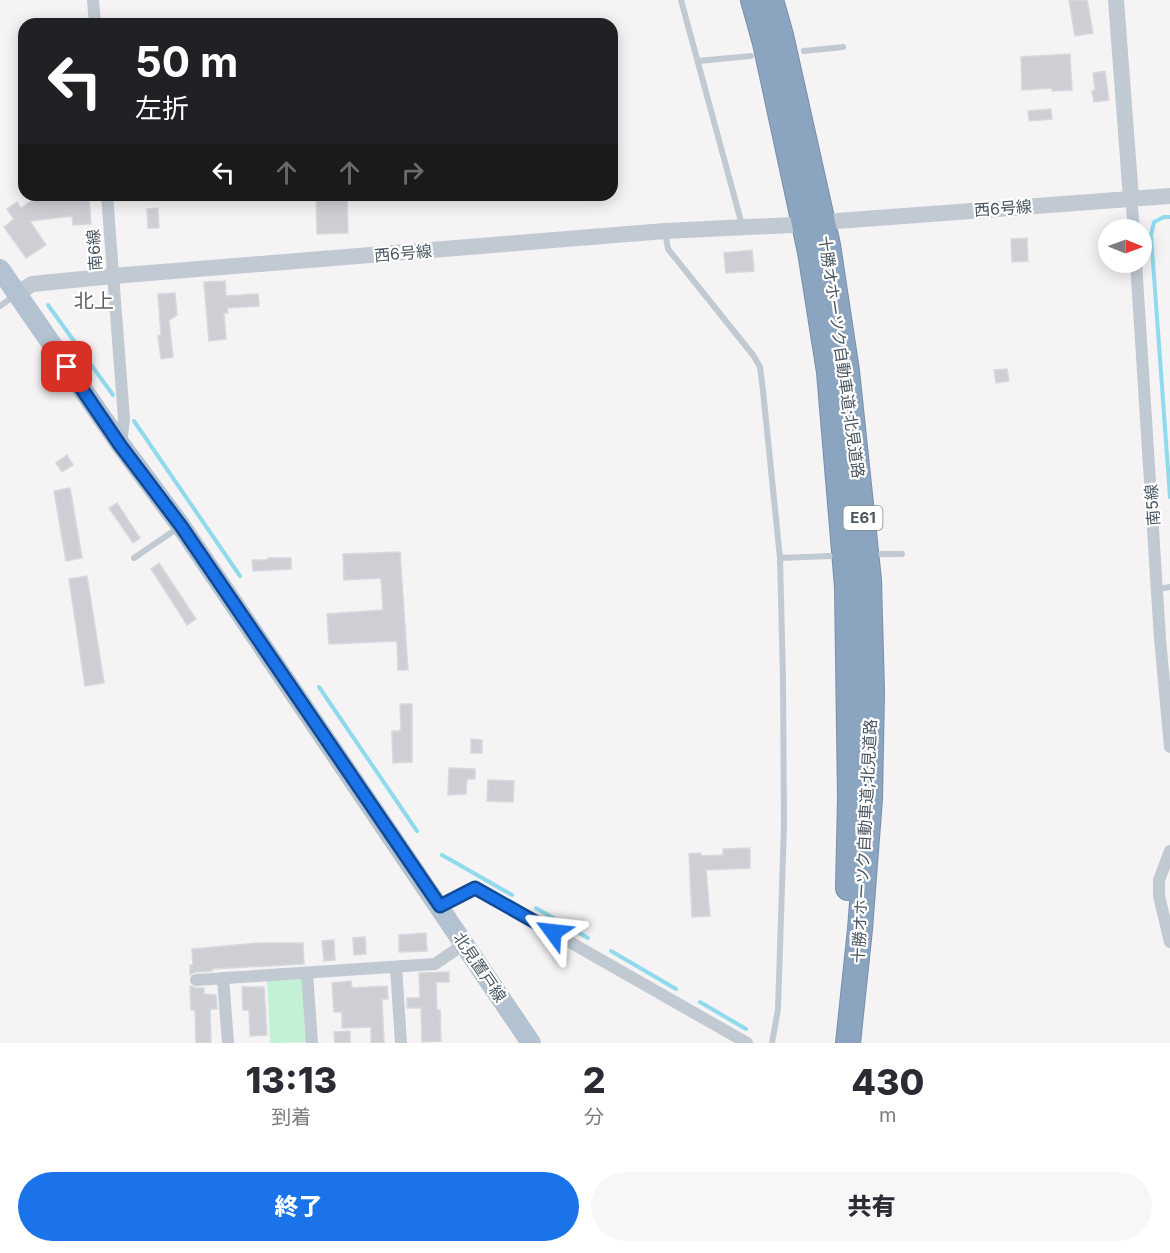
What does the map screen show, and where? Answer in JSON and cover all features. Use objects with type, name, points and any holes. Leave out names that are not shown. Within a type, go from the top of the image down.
[{"type":"highway","name":"十勝オホーツク自動車道;北見道路","points":[[753,0],[765,43],[810,252],[829,372],[848,587],[850,798],[847,928],[840,1043]]},
{"type":"highway","name":"十勝オホーツク自動車道;北見道路","points":[[771,0],[781,35],[828,245],[847,371],[869,580],[872,691],[870,799],[848,1043]]},
{"type":"main road","name":"北見置戸線","points":[[0,269],[120,445],[181,526],[440,906],[525,1039]]},
{"type":"street","points":[[93,0],[94,18]]},
{"type":"street","points":[[1116,0],[1133,219]]},
{"type":"street","name":"西6号線","points":[[837,221],[1170,196]]},
{"type":"street","name":"南6線","points":[[107,201],[124,419],[120,445]]},
{"type":"street","name":"西6号線","points":[[17,294],[32,284],[113,276],[665,231],[792,225]]},
{"type":"street","name":"南5線","points":[[1137,273],[1164,588],[1170,747]]},
{"type":"street","points":[[1170,851],[1159,880],[1159,896],[1170,942]]},
{"type":"street","points":[[440,906],[475,888],[747,1043]]},
{"type":"street","points":[[196,980],[435,964],[464,944]]},
{"type":"street","points":[[396,967],[401,1043]]},
{"type":"street","points":[[307,973],[312,1043]]},
{"type":"street","points":[[223,978],[228,1043]]},
{"type":"lane","points":[[681,0],[743,228]]},
{"type":"lane","points":[[804,51],[843,47]]},
{"type":"lane","points":[[698,61],[751,56]]},
{"type":"lane","points":[[665,231],[668,249],[753,355],[760,367],[780,558],[784,825],[778,1009],[772,1043]]},
{"type":"lane","points":[[0,306],[17,294]]},
{"type":"lane","points":[[134,558],[181,526]]},
{"type":"lane","points":[[881,554],[902,554]]},
{"type":"lane","points":[[780,558],[830,556]]},
{"type":"green space","points":[[307,973],[312,1042],[270,1043],[267,976]]},
{"type":"building","points":[[1069,0],[1087,0],[1093,33],[1075,36]]},
{"type":"building","points":[[1070,54],[1072,90],[1052,91],[1052,88],[1022,90],[1021,57]]},
{"type":"building","points":[[1105,71],[1109,100],[1094,102],[1093,73]]},
{"type":"building","points":[[1051,109],[1052,119],[1029,121],[1028,111]]},
{"type":"building","points":[[31,201],[89,201],[91,224],[73,225],[72,216],[30,221],[46,245],[26,258],[4,227],[14,219],[7,209],[17,202],[21,208]]},
{"type":"building","points":[[316,201],[347,201],[348,233],[317,234]]},
{"type":"building","points":[[158,208],[159,228],[148,228],[147,209]]},
{"type":"building","points":[[1027,238],[1028,261],[1012,262],[1011,239]]},
{"type":"building","points":[[752,250],[754,271],[726,273],[724,253]]},
{"type":"building","points":[[225,281],[226,296],[258,294],[259,306],[227,308],[228,313],[224,313],[226,339],[209,341],[204,282]]},
{"type":"building","points":[[175,293],[177,315],[169,320],[173,357],[161,359],[158,336],[161,335],[158,294]]},
{"type":"building","points":[[1007,369],[1009,381],[996,383],[994,370]]},
{"type":"building","points":[[67,455],[73,465],[62,472],[56,463]]},
{"type":"building","points":[[70,488],[82,558],[66,561],[54,491]]},
{"type":"building","points":[[117,503],[140,538],[133,543],[109,508]]},
{"type":"building","points":[[400,552],[408,670],[398,670],[397,641],[329,644],[327,614],[383,610],[381,578],[344,580],[343,554]]},
{"type":"building","points":[[268,558],[291,558],[291,569],[253,571],[252,560],[268,560]]},
{"type":"building","points":[[159,563],[196,619],[187,625],[151,569]]},
{"type":"building","points":[[87,576],[104,683],[85,686],[69,579]]},
{"type":"building","points":[[400,704],[412,704],[412,762],[393,763],[392,731],[400,731],[401,728]]},
{"type":"building","points":[[471,739],[482,740],[482,753],[471,753]]},
{"type":"building","points":[[449,768],[475,769],[475,779],[467,779],[466,794],[448,795]]},
{"type":"building","points":[[488,780],[514,781],[513,802],[487,801]]},
{"type":"building","points":[[750,848],[750,868],[706,870],[710,916],[692,917],[689,854],[723,855],[723,849]]},
{"type":"building","points":[[426,933],[427,951],[399,952],[399,935]]},
{"type":"building","points":[[365,937],[366,954],[354,955],[353,938]]},
{"type":"building","points":[[334,940],[335,960],[324,961],[322,941]]},
{"type":"building","points":[[258,943],[303,943],[304,964],[212,969],[212,971],[195,972],[190,975],[190,965],[193,965],[192,949]]},
{"type":"building","points":[[449,972],[449,982],[436,982],[441,1041],[422,1042],[421,1008],[407,1008],[407,998],[420,998],[419,973]]},
{"type":"building","points":[[351,981],[352,988],[387,986],[388,999],[382,999],[384,1043],[371,1043],[371,1027],[342,1028],[342,1012],[334,1012],[332,983]]},
{"type":"building","points":[[190,986],[204,988],[204,994],[216,995],[217,1009],[210,1009],[211,1043],[196,1043],[195,1010],[191,1010]]},
{"type":"building","points":[[242,987],[264,987],[267,1035],[250,1036],[249,1010],[243,1010]]},
{"type":"building","points":[[350,1031],[350,1043],[335,1043],[334,1032]]},
{"type":"waterway","points":[[1170,217],[1154,222],[1151,235],[1170,497]]},
{"type":"waterway","points":[[48,305],[113,395]]},
{"type":"waterway","points":[[134,421],[240,576]]},
{"type":"waterway","points":[[319,687],[417,831]]},
{"type":"waterway","points":[[442,855],[512,895]]},
{"type":"waterway","points":[[536,908],[588,938]]},
{"type":"waterway","points":[[611,951],[676,989]]},
{"type":"waterway","points":[[700,1002],[746,1029]]},
{"type":"district","name":"北上","points":[[94,301]]},
{"type":"route","points":[[67,367],[120,445],[181,526],[440,906],[475,888],[553,932]]}]
